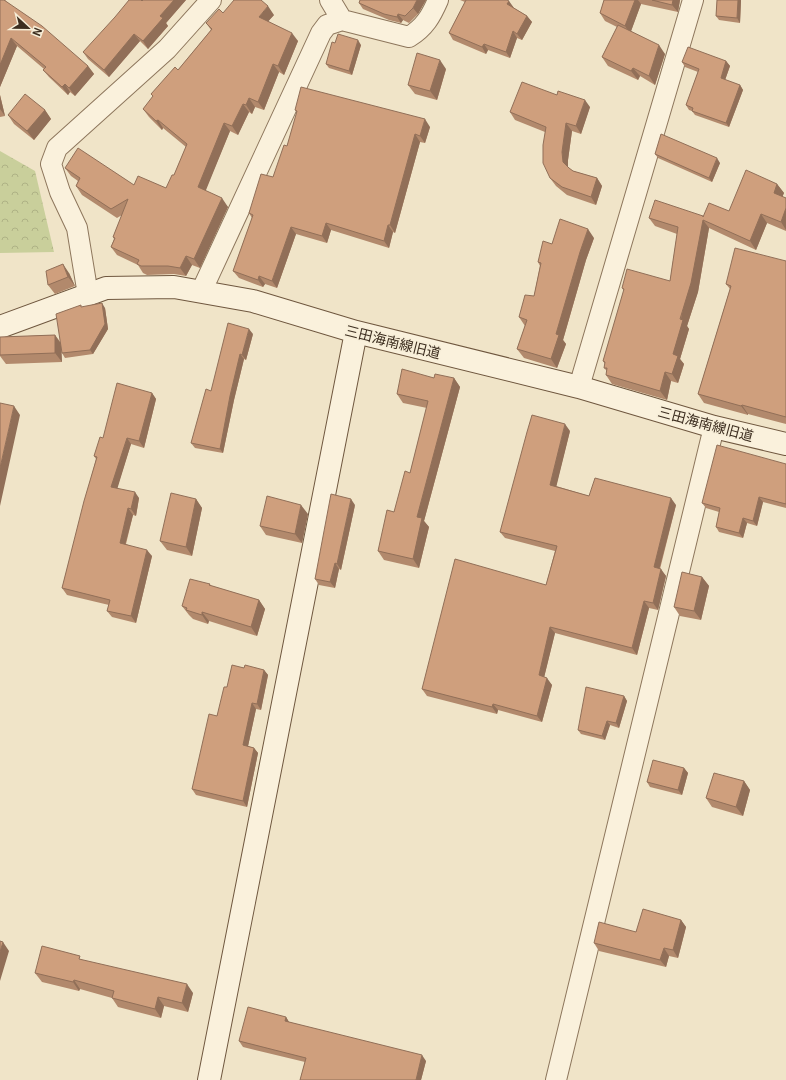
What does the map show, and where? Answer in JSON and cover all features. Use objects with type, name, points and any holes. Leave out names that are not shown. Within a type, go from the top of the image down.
[{"type":"street","points":[[88,295],[77,228],[60,192],[51,164],[57,148],[167,48],[211,0]]},
{"type":"street","points":[[330,0],[342,20]]},
{"type":"street","points":[[201,292],[321,33],[327,25],[342,20],[409,37],[420,30],[433,13],[438,0]]},
{"type":"street","points":[[579,387],[693,0]]},
{"type":"street","name":"三田海南線旧道","points":[[0,327],[106,288],[174,287],[253,302],[356,332],[579,387],[714,427],[786,444]]},
{"type":"street","points":[[209,1080],[356,332]]},
{"type":"street","points":[[556,1080],[714,427]]},
{"type":"green space","points":[[0,151],[35,171],[54,252],[0,253]]},
{"type":"building","points":[[0,0],[4,0],[42,26],[88,66],[69,88],[65,84],[62,87],[43,70],[46,67],[11,38],[0,65]]},
{"type":"building","points":[[129,0],[174,0],[160,16],[163,18],[143,41],[134,34],[104,70],[83,52]]},
{"type":"building","points":[[234,0],[261,0],[268,6],[259,17],[292,33],[278,66],[273,64],[258,102],[249,98],[246,105],[243,104],[232,126],[224,123],[198,187],[222,198],[194,259],[186,256],[180,268],[168,266],[141,266],[137,264],[139,260],[111,247],[115,238],[113,237],[128,199],[111,209],[76,186],[80,178],[65,168],[78,148],[134,185],[138,176],[166,188],[172,175],[174,175],[187,144],[158,120],[156,121],[143,109],[153,96],[151,94],[175,67],[178,70],[212,29],[206,23],[219,9],[223,13]]},
{"type":"building","points":[[360,0],[417,0],[413,8],[405,16],[398,14],[397,17],[384,14],[359,3]]},
{"type":"building","points":[[466,0],[507,0],[509,1],[507,4],[527,16],[517,34],[513,31],[506,52],[484,44],[482,47],[449,33]]},
{"type":"building","points":[[604,0],[635,0],[625,26],[600,13]]},
{"type":"building","points":[[652,0],[673,0],[672,5]]},
{"type":"building","points":[[717,0],[738,0],[737,18],[716,16]]},
{"type":"building","points":[[618,25],[659,45],[649,76],[633,68],[631,71],[602,57]]},
{"type":"building","points":[[338,34],[358,40],[349,71],[326,64],[332,42],[335,43]]},
{"type":"building","points":[[688,47],[726,61],[721,78],[740,85],[726,123],[692,111],[693,108],[686,105],[699,69],[682,62]]},
{"type":"building","points":[[417,53],[440,60],[430,91],[408,85]]},
{"type":"building","points":[[522,82],[557,95],[558,91],[585,100],[576,126],[566,123],[562,152],[563,162],[573,171],[597,178],[591,197],[562,187],[550,178],[543,163],[543,145],[546,127],[510,112]]},
{"type":"building","points":[[301,87],[425,119],[420,136],[415,134],[390,225],[388,225],[384,241],[326,223],[322,236],[291,227],[272,281],[259,276],[258,280],[233,271],[253,215],[249,213],[261,174],[273,177],[284,145],[287,146],[297,111],[295,110]]},
{"type":"building","points":[[25,94],[45,110],[27,131],[8,115]]},
{"type":"building","points":[[661,134],[717,158],[709,178],[655,154]]},
{"type":"building","points":[[746,170],[777,184],[774,193],[786,198],[786,208],[781,222],[761,214],[750,241],[703,220],[691,283],[680,319],[683,320],[673,354],[678,356],[672,374],[665,372],[660,391],[606,375],[607,368],[604,368],[605,362],[603,361],[624,289],[622,288],[627,269],[670,281],[678,227],[649,218],[655,200],[703,217],[709,203],[729,211]]},
{"type":"building","points":[[560,219],[588,229],[556,334],[559,335],[551,359],[517,349],[527,320],[519,317],[525,295],[534,296],[541,263],[538,262],[543,241],[552,244]]},
{"type":"building","points":[[735,248],[786,261],[786,417],[698,394],[731,286],[726,284]]},
{"type":"building","points":[[63,264],[68,277],[48,285],[46,271]]},
{"type":"building","points":[[102,303],[105,324],[90,350],[62,353],[56,314],[81,305],[81,307]]},
{"type":"building","points":[[228,323],[249,329],[242,355],[240,354],[220,449],[191,443],[206,389],[211,391]]},
{"type":"building","points":[[55,335],[55,353],[0,355],[0,337]]},
{"type":"building","points":[[402,369],[434,378],[435,374],[454,378],[417,517],[422,518],[413,559],[378,551],[387,510],[394,512],[405,471],[410,473],[428,401],[397,394]]},
{"type":"building","points":[[117,383],[152,393],[139,441],[127,438],[111,487],[135,492],[131,509],[128,508],[120,543],[147,550],[131,616],[107,611],[110,600],[62,588],[84,501],[97,457],[94,456],[100,437],[103,438]]},
{"type":"building","points":[[0,403],[14,406],[0,468]]},
{"type":"building","points":[[532,415],[565,424],[550,485],[589,496],[595,478],[671,498],[654,567],[661,569],[653,603],[644,601],[632,648],[550,627],[539,675],[547,678],[537,716],[493,704],[492,707],[422,689],[455,559],[546,585],[557,546],[500,532]]},
{"type":"building","points":[[717,445],[786,464],[786,504],[759,497],[753,521],[743,518],[739,533],[716,527],[720,508],[702,503]]},
{"type":"building","points":[[171,493],[196,499],[186,547],[160,541]]},
{"type":"building","points":[[331,494],[351,499],[337,564],[335,563],[330,582],[315,579]]},
{"type":"building","points":[[267,496],[301,505],[295,534],[260,526]]},
{"type":"building","points":[[682,572],[702,577],[694,611],[674,607]]},
{"type":"building","points":[[190,579],[259,600],[251,627],[202,612],[202,615],[186,610],[187,608],[182,606]]},
{"type":"building","points":[[232,665],[244,668],[245,665],[264,670],[257,704],[252,703],[243,745],[254,748],[243,801],[192,789],[209,714],[217,716],[224,687],[227,687]]},
{"type":"building","points":[[586,687],[624,696],[616,723],[607,721],[602,736],[578,730]]},
{"type":"building","points":[[653,760],[684,768],[678,790],[647,782]]},
{"type":"building","points":[[714,773],[744,781],[736,807],[706,798]]},
{"type":"building","points":[[643,909],[681,920],[673,950],[664,948],[660,960],[594,943],[599,922],[636,932]]},
{"type":"building","points":[[0,941],[3,942],[0,952]]},
{"type":"building","points":[[42,946],[80,956],[79,959],[187,984],[182,1003],[158,997],[155,1009],[112,998],[114,991],[74,980],[73,982],[35,973]]},
{"type":"building","points":[[248,1007],[286,1017],[285,1021],[422,1055],[416,1080],[300,1080],[306,1058],[239,1041]]}]
